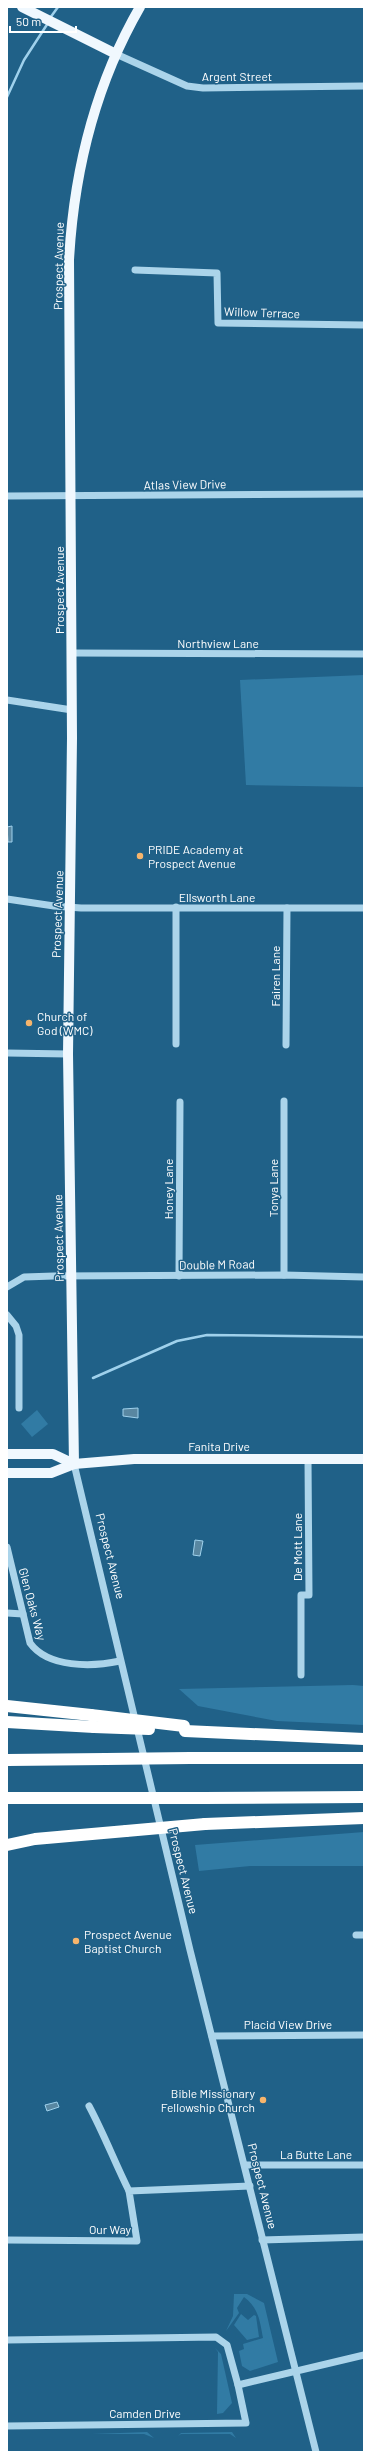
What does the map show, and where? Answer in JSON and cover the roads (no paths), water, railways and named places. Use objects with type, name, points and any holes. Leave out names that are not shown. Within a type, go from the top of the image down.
[{"type":"highway","points":[[7,1706],[235,1734],[364,1739]]},
{"type":"highway","points":[[7,1722],[184,1728]]},
{"type":"highway","points":[[7,1760],[364,1758]]},
{"type":"highway","points":[[7,1798],[364,1797]]},
{"type":"highway","points":[[7,1844],[35,1839],[205,1824],[364,1818]]},
{"type":"main road","points":[[22,7],[116,54]]},
{"type":"main road","name":"Prospect Avenue","points":[[74,1464],[68,1054],[72,710],[72,496],[69,276],[72,212],[87,135],[116,54],[140,7]]},
{"type":"main road","points":[[7,1454],[53,1454],[74,1464]]},
{"type":"main road","name":"Fanita Drive","points":[[7,1473],[51,1473],[74,1464],[134,1459],[364,1459]]},
{"type":"street","name":"Argent Street","points":[[116,54],[187,86],[203,88],[364,86]]},
{"type":"street","name":"Willow Terrace","points":[[135,270],[217,273],[218,323],[364,325]]},
{"type":"street","name":"Atlas View Drive","points":[[7,496],[364,494]]},
{"type":"street","name":"Northview Lane","points":[[72,653],[364,654]]},
{"type":"street","points":[[7,700],[72,710]]},
{"type":"street","name":"Ellsworth Lane","points":[[7,900],[69,907],[364,908]]},
{"type":"street","points":[[176,907],[176,1044]]},
{"type":"street","name":"Fairen Lane","points":[[286,1045],[287,908]]},
{"type":"street","points":[[7,1053],[68,1054]]},
{"type":"street","name":"Tonya Lane","points":[[284,1101],[284,1275]]},
{"type":"street","name":"Honey Lane","points":[[179,1276],[180,1102]]},
{"type":"street","name":"Double M Road","points":[[7,1287],[24,1277],[284,1275],[363,1277]]},
{"type":"street","points":[[7,1315],[16,1326],[19,1335],[19,1408]]},
{"type":"street","name":"De Mott Lane","points":[[301,1674],[301,1595],[308,1595],[308,1459]]},
{"type":"street","name":"Prospect Avenue","points":[[74,1464],[111,1613],[120,1661],[245,2165],[262,2240],[316,2452]]},
{"type":"street","name":"Glen Oaks Way","points":[[7,1546],[30,1643],[37,1652],[55,1660],[75,1664],[106,1664],[120,1661]]},
{"type":"street","points":[[7,1613],[23,1614]]},
{"type":"street","points":[[356,1935],[364,1935]]},
{"type":"street","name":"Placid View Drive","points":[[212,2036],[364,2035]]},
{"type":"street","points":[[89,2106],[106,2138],[109,2151],[129,2191],[250,2186]]},
{"type":"street","name":"La Butte Lane","points":[[245,2165],[364,2165]]},
{"type":"street","name":"Our Way","points":[[7,2240],[137,2241],[129,2191]]},
{"type":"street","points":[[262,2240],[364,2237]]},
{"type":"street","name":"Camden Drive","points":[[7,2340],[216,2337],[227,2345],[238,2385],[246,2423],[7,2426]]},
{"type":"street","points":[[238,2385],[295,2372],[342,2359],[364,2355]]},
{"type":"waterway","points":[[50,18],[58,7]]},
{"type":"waterway","points":[[7,97],[24,60],[48,23]]},
{"type":"waterway","points":[[93,1378],[177,1341],[207,1335],[364,1337]]},
{"type":"place","name":"PRIDE Academy at Prospect Avenue","points":[[140,856]]},
{"type":"place","name":"Church of God (WMC)","points":[[29,1023]]},
{"type":"place","name":"Prospect Avenue Baptist Church","points":[[76,1941]]},
{"type":"place","name":"Bible Missionary Fellowship Church","points":[[263,2100]]}]
